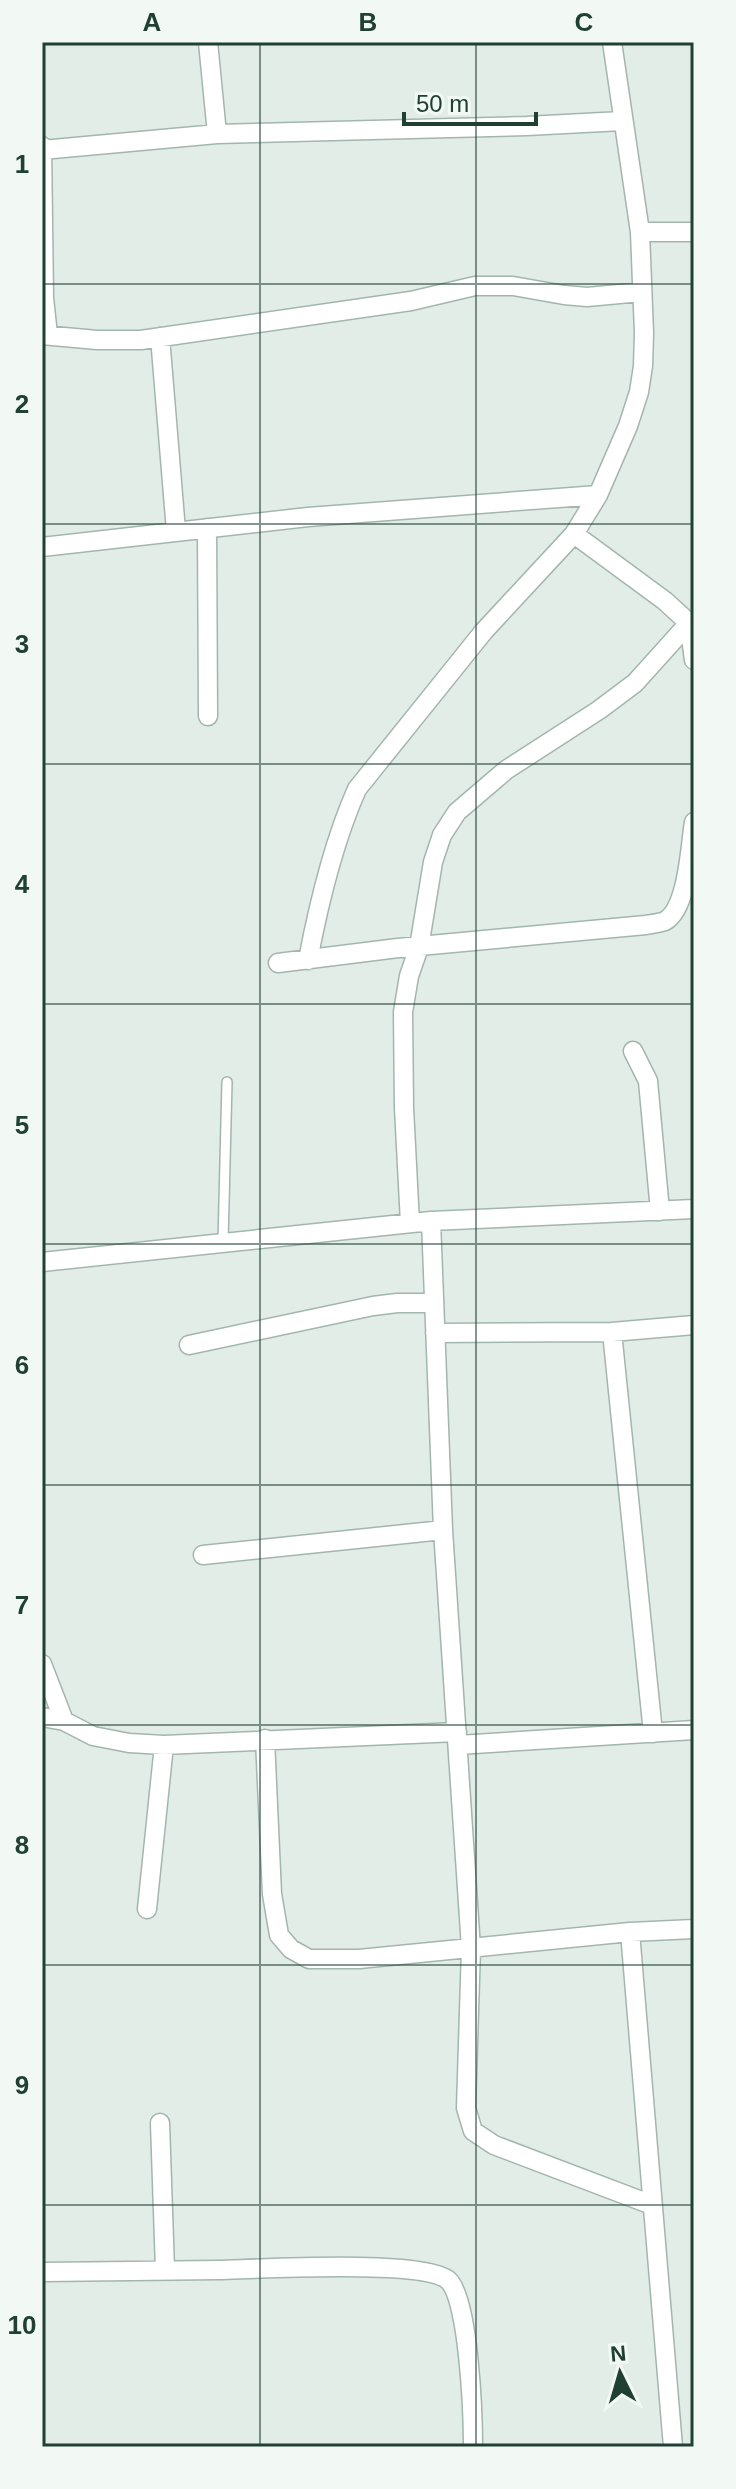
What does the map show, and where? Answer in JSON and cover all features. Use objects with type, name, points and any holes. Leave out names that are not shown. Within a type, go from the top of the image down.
[{"type":"street","points":[[208,42],[217,134]]},
{"type":"street","points":[[308,960],[316,919],[345,816],[357,789],[484,631],[574,534],[598,495],[628,426],[639,392],[644,333],[640,232],[612,42]]},
{"type":"street","points":[[622,121],[217,134],[42,149],[45,335],[141,340],[411,301],[475,286],[513,286],[587,297],[641,292]]},
{"type":"street","points":[[640,232],[694,232]]},
{"type":"street","points":[[160,337],[176,531]]},
{"type":"street","points":[[42,547],[338,514],[598,495]]},
{"type":"street","points":[[207,528],[208,716]]},
{"type":"street","points":[[574,534],[691,623],[694,660]]},
{"type":"street","points":[[410,1223],[403,1012],[409,976],[419,947],[433,862],[442,835],[457,812],[506,770],[635,683],[691,623]]},
{"type":"street","points":[[278,963],[665,921],[676,910],[682,895],[694,822]]},
{"type":"street","points":[[633,1051],[648,1081],[660,1211]]},
{"type":"street","points":[[42,1262],[431,1221],[694,1209]]},
{"type":"street","points":[[431,1221],[443,1530],[471,1948],[466,2108],[473,2131],[494,2145],[652,2205]]},
{"type":"street","points":[[189,1345],[373,1306],[433,1303]]},
{"type":"street","points":[[435,1333],[612,1332],[694,1325]]},
{"type":"street","points":[[612,1332],[653,1733]]},
{"type":"street","points":[[203,1555],[443,1530]]},
{"type":"street","points":[[42,1664],[64,1721]]},
{"type":"street","points":[[42,1717],[64,1721],[93,1736],[129,1743],[164,1745],[265,1739],[458,1738],[694,1730]]},
{"type":"street","points":[[265,1739],[272,1894],[279,1935],[291,1949],[309,1959],[359,1959],[630,1932],[694,1929]]},
{"type":"street","points":[[147,1909],[164,1745]]},
{"type":"street","points":[[630,1932],[673,2447]]},
{"type":"street","points":[[160,2123],[165,2270]]},
{"type":"street","points":[[42,2272],[304,2266],[435,2274],[449,2281],[459,2298],[464,2322],[473,2447]]},
{"type":"lane","points":[[223,1242],[227,1082]]}]
